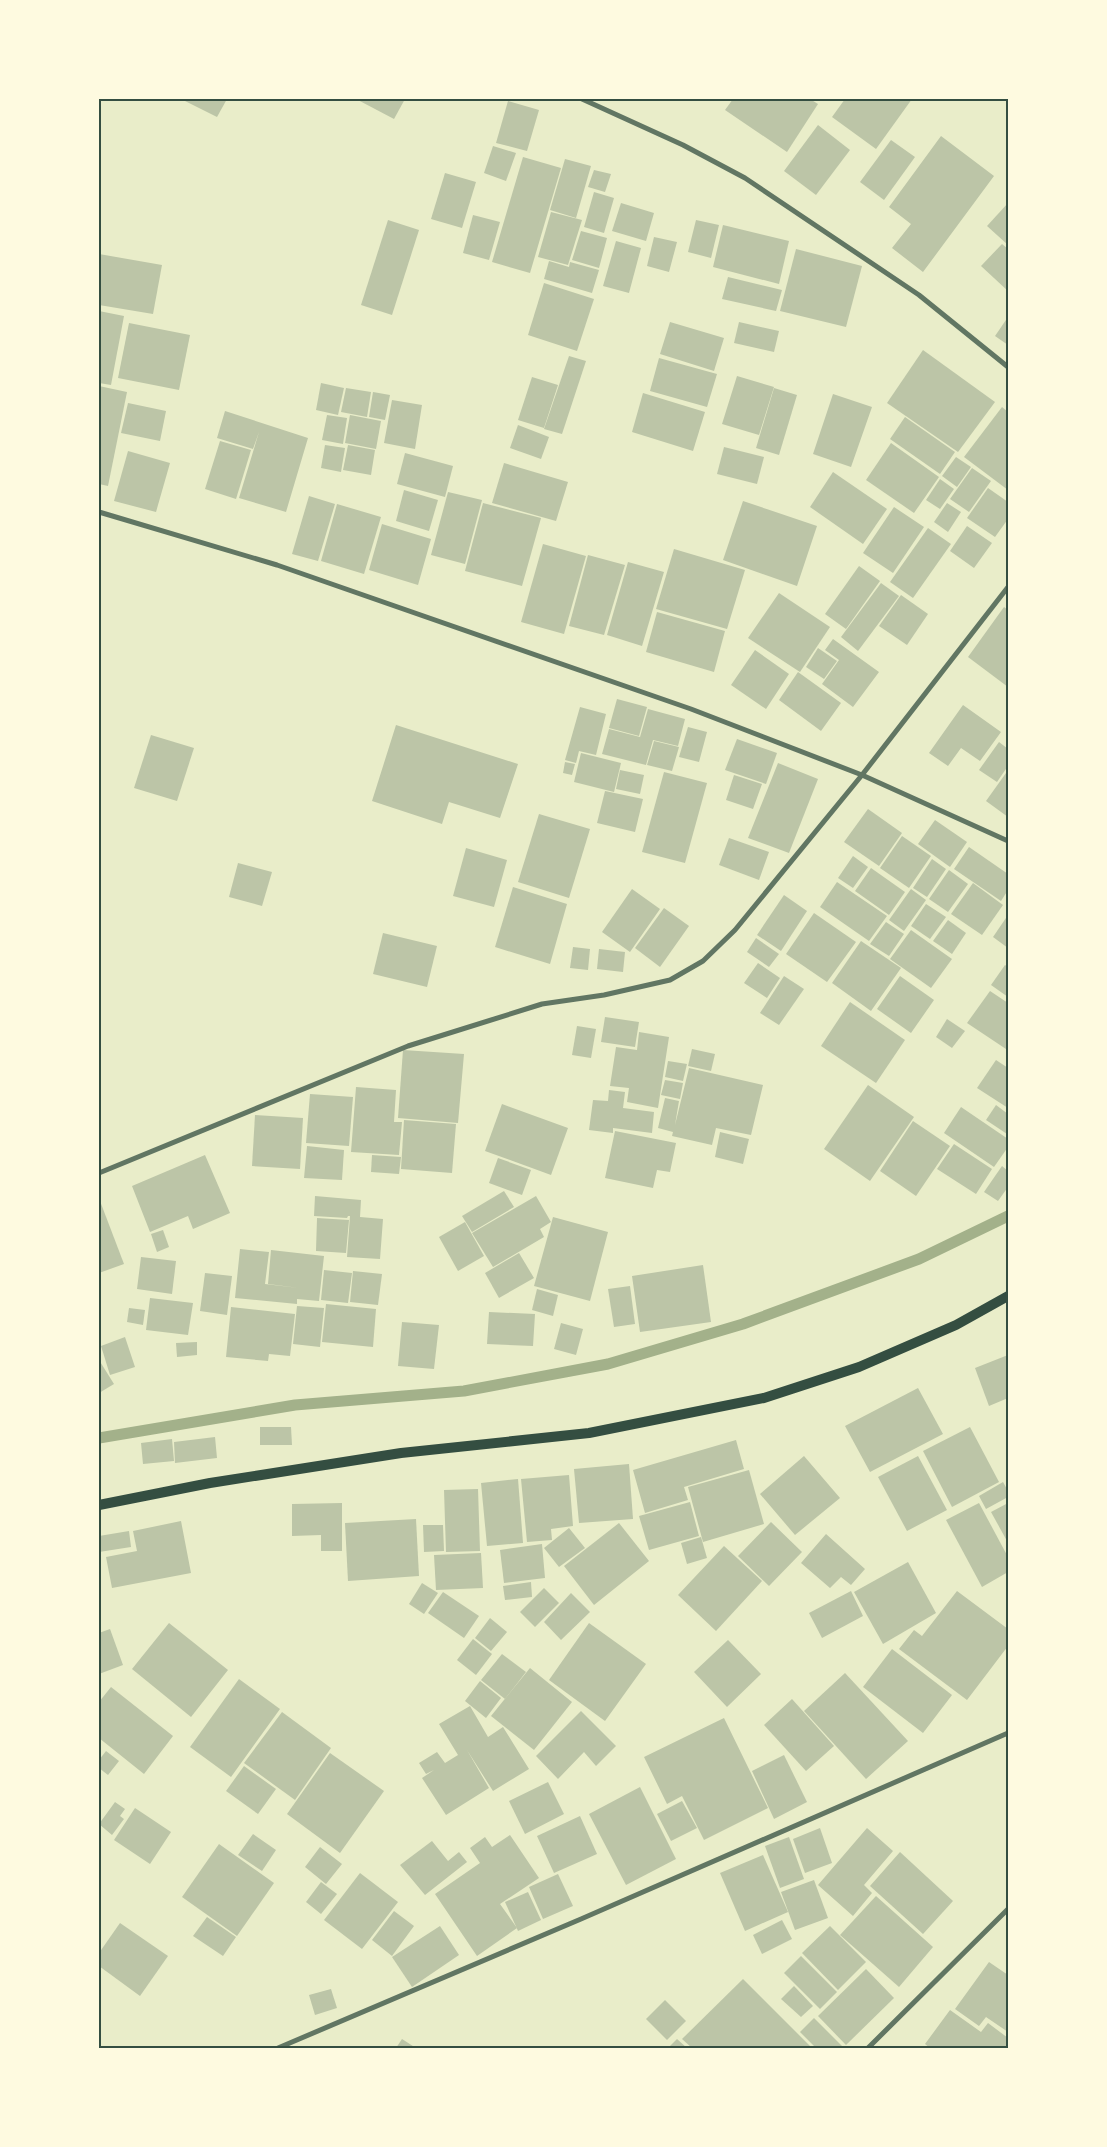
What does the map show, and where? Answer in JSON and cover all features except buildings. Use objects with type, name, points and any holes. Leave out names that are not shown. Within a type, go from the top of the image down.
[{"type":"main road","points":[[99,1505],[210,1483],[401,1453],[589,1433],[764,1398],[859,1367],[956,1324],[1008,1296]]},
{"type":"street","points":[[582,99],[684,145],[745,178],[919,295],[1008,367]]},
{"type":"street","points":[[99,512],[277,565],[691,709],[862,775],[1008,841]]},
{"type":"street","points":[[99,1173],[408,1046],[542,1004],[604,995],[670,980],[703,962],[735,930],[862,775],[1008,587]]},
{"type":"street","points":[[278,2048],[572,1923],[1008,1733]]},
{"type":"street","points":[[868,2048],[1008,1909]]},
{"type":"waterway","points":[[99,1438],[295,1405],[464,1391],[608,1364],[743,1324],[919,1259],[1008,1216]]}]
